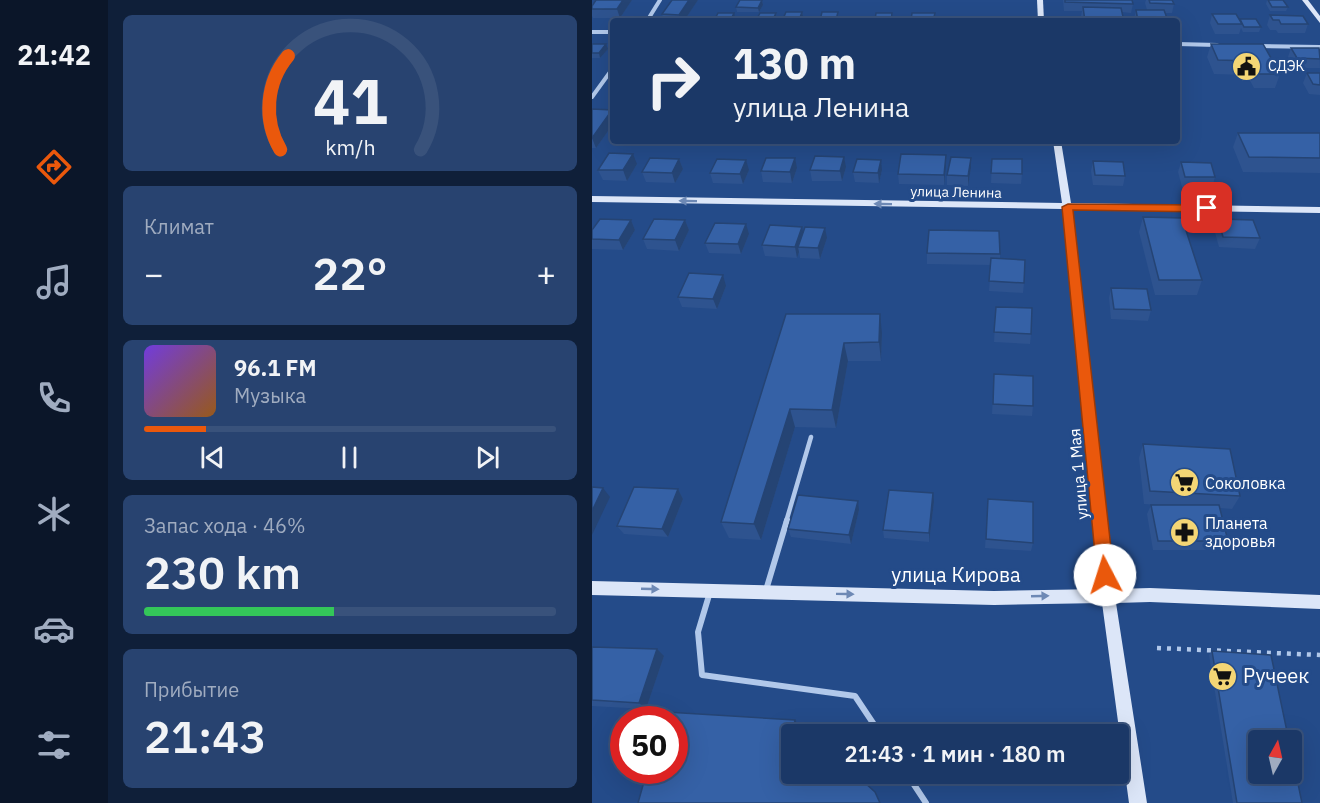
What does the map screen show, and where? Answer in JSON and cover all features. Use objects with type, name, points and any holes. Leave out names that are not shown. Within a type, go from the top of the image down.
[{"type":"main road","points":[[1039,0],[1041,18]]},
{"type":"main road","points":[[1305,0],[1320,21]]},
{"type":"main road","name":"улица 1 Мая","points":[[1058,144],[1068,207],[1108,596],[1138,803]]},
{"type":"main road","name":"улица Ленина","points":[[592,199],[1320,210]]},
{"type":"main road","name":"улица Кирова","points":[[592,588],[994,598],[1108,596],[1320,602]]},
{"type":"street","points":[[649,18],[660,0]]},
{"type":"street","points":[[592,32],[610,32]]},
{"type":"street","points":[[1180,44],[1225,45]]},
{"type":"street","points":[[1248,45],[1320,47]]},
{"type":"street","points":[[592,97],[610,72]]},
{"type":"lane","points":[[766,592],[811,437]]},
{"type":"lane","points":[[710,591],[698,632],[702,675],[855,696],[874,724]]},
{"type":"lane","points":[[914,784],[926,803]]},
{"type":"path","points":[[1157,648],[1320,655]]},
{"type":"building","points":[[596,0],[623,0],[617,9],[592,9]]},
{"type":"building","points":[[672,0],[689,0],[679,15],[662,14]]},
{"type":"building","points":[[740,0],[762,0],[758,8],[736,7]]},
{"type":"building","points":[[1065,0],[1132,0],[1133,4],[1065,2]]},
{"type":"building","points":[[1149,0],[1172,0],[1174,4],[1150,3]]},
{"type":"building","points":[[1268,0],[1283,0],[1288,7],[1272,7]]},
{"type":"building","points":[[1083,7],[1121,8],[1123,18],[1085,18]]},
{"type":"building","points":[[1136,10],[1164,10],[1167,18],[1137,18]]},
{"type":"building","points":[[786,12],[802,12],[800,18],[783,18]]},
{"type":"building","points":[[822,12],[838,12],[836,18],[820,18]]},
{"type":"building","points":[[718,13],[734,13],[732,18],[716,18]]},
{"type":"building","points":[[760,13],[776,13],[774,18],[758,18]]},
{"type":"building","points":[[876,13],[892,13],[891,18],[875,18]]},
{"type":"building","points":[[912,13],[935,13],[934,18],[911,18]]},
{"type":"building","points":[[1212,14],[1236,14],[1242,24],[1218,24]]},
{"type":"building","points":[[1270,15],[1303,16],[1308,24],[1281,24],[1279,20],[1273,20]]},
{"type":"building","points":[[1240,19],[1256,19],[1261,27],[1244,27]]},
{"type":"building","points":[[592,44],[606,44],[599,53],[592,53]]},
{"type":"building","points":[[1211,44],[1263,44],[1280,74],[1259,74],[1252,61],[1218,60]]},
{"type":"building","points":[[1291,48],[1319,48],[1320,59],[1297,58]]},
{"type":"building","points":[[1307,73],[1320,73],[1320,85],[1313,84]]},
{"type":"building","points":[[592,109],[610,110],[610,113],[592,138]]},
{"type":"building","points":[[1238,133],[1320,133],[1320,158],[1249,157]]},
{"type":"building","points":[[609,153],[633,154],[623,170],[598,170]]},
{"type":"building","points":[[901,154],[946,155],[944,175],[898,174]]},
{"type":"building","points":[[815,156],[844,157],[840,171],[810,170]]},
{"type":"building","points":[[951,157],[971,158],[968,176],[947,175]]},
{"type":"building","points":[[650,158],[679,159],[672,173],[642,172]]},
{"type":"building","points":[[766,158],[795,158],[790,172],[761,171]]},
{"type":"building","points":[[717,159],[746,160],[740,174],[710,173]]},
{"type":"building","points":[[857,159],[881,160],[878,173],[853,172]]},
{"type":"building","points":[[992,159],[1022,159],[1022,174],[991,173]]},
{"type":"building","points":[[1093,161],[1123,162],[1125,176],[1095,175]]},
{"type":"building","points":[[1181,162],[1211,163],[1215,177],[1185,177]]},
{"type":"building","points":[[1143,217],[1182,218],[1202,280],[1159,280]]},
{"type":"building","points":[[600,219],[631,220],[619,240],[592,239],[592,230]]},
{"type":"building","points":[[654,219],[685,220],[675,240],[643,239]]},
{"type":"building","points":[[1218,219],[1253,220],[1260,238],[1223,237]]},
{"type":"building","points":[[715,223],[746,224],[738,244],[705,243]]},
{"type":"building","points":[[770,225],[802,227],[795,247],[762,245]]},
{"type":"building","points":[[805,227],[825,228],[818,248],[798,247]]},
{"type":"building","points":[[929,230],[999,231],[1000,254],[927,253]]},
{"type":"building","points":[[991,258],[1025,260],[1024,283],[989,281]]},
{"type":"building","points":[[689,273],[723,275],[713,299],[678,297]]},
{"type":"building","points":[[1111,288],[1147,289],[1151,310],[1114,309]]},
{"type":"building","points":[[996,307],[1032,308],[1031,334],[994,332]]},
{"type":"building","points":[[786,314],[880,314],[879,342],[844,343],[832,410],[790,409],[754,524],[721,522]]},
{"type":"building","points":[[994,374],[1033,376],[1033,406],[993,404]]},
{"type":"building","name":"Соколовка","points":[[1143,444],[1230,449],[1240,496],[1150,491]]},
{"type":"building","points":[[592,487],[603,488],[592,511]]},
{"type":"building","points":[[634,487],[678,489],[662,529],[617,526]]},
{"type":"building","points":[[889,490],[933,493],[929,533],[883,530]]},
{"type":"building","points":[[798,495],[858,501],[849,535],[788,529]]},
{"type":"building","points":[[988,499],[1033,502],[1033,543],[986,539]]},
{"type":"building","name":"Планета здоровья","points":[[1151,505],[1219,505],[1228,541],[1158,541]]},
{"type":"building","points":[[592,647],[657,649],[639,703],[592,700]]},
{"type":"building","points":[[1212,651],[1271,655],[1287,730],[1248,730],[1248,784],[1298,784],[1302,803],[1237,803]]},
{"type":"building","points":[[688,713],[795,720],[794,724],[781,724],[781,784],[866,784],[875,792],[880,803],[638,803],[643,784],[688,784]]},
{"type":"place","name":"СДЭК","points":[[1247,66]]},
{"type":"place","name":"Соколовка","points":[[1184,483]]},
{"type":"place","name":"Планета здоровья","points":[[1184,532]]},
{"type":"place","name":"Ручеек","points":[[1222,676]]},
{"type":"route","points":[[1105,575],[1068,207],[1207,208]]}]
